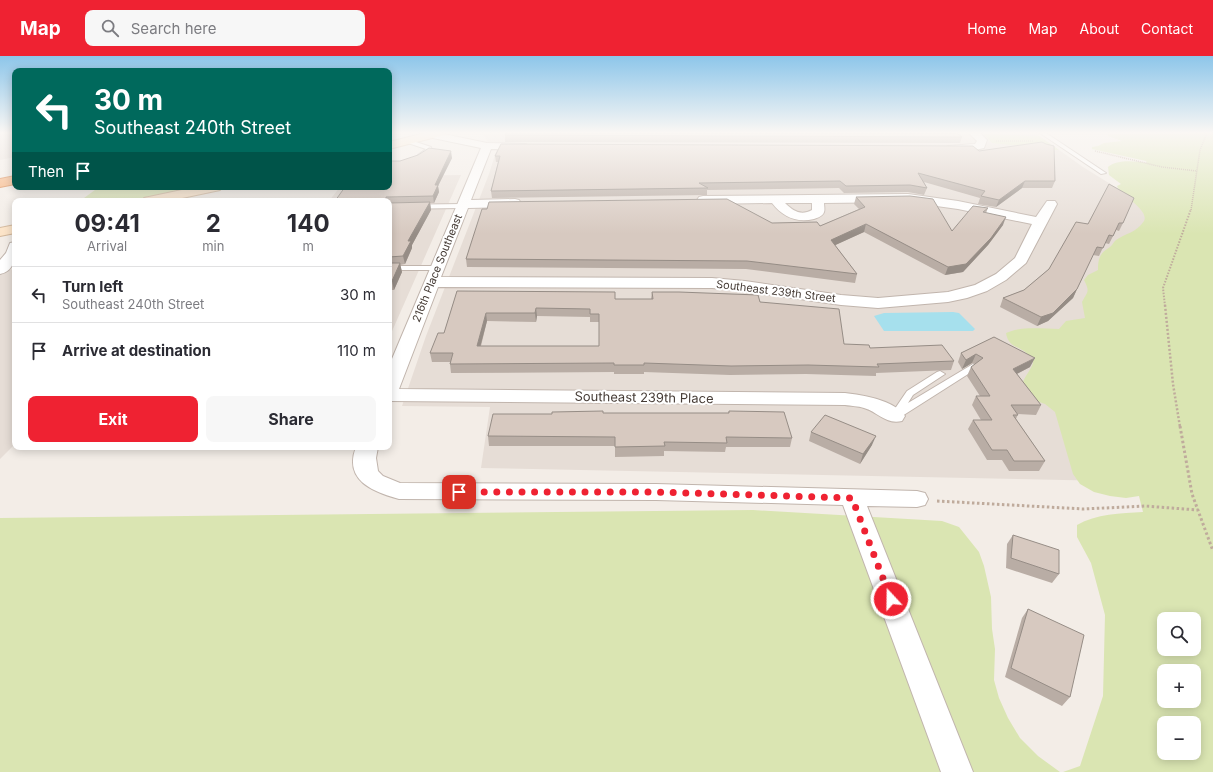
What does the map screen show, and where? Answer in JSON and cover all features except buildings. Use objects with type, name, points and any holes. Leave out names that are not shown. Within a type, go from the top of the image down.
[{"type":"highway","points":[[0,171],[12,169]]},
{"type":"highway","points":[[0,184],[12,181]]},
{"type":"main road","points":[[163,198],[201,190]]},
{"type":"street","name":"216th Place Southeast","points":[[392,374],[395,359],[431,282],[478,166]]},
{"type":"street","points":[[695,200],[908,198],[983,209],[1040,222]]},
{"type":"street","points":[[774,199],[782,209],[789,214],[805,216],[813,216],[818,212],[818,199]]},
{"type":"street","points":[[462,205],[527,203]]},
{"type":"street","name":"Southeast 239th Street","points":[[431,282],[712,283],[745,286],[841,300],[878,303],[925,300],[966,293],[981,288],[1001,277],[1021,260],[1051,204]]},
{"type":"street","points":[[0,270],[12,255]]},
{"type":"street","name":"Southeast 239th Place","points":[[392,395],[845,399],[869,402],[895,416]]},
{"type":"street","points":[[366,450],[365,470],[373,481],[399,492],[656,492],[917,499]]},
{"type":"street","points":[[852,498],[957,772]]},
{"type":"lane","points":[[1092,166],[1103,174]]},
{"type":"lane","points":[[392,207],[462,205]]},
{"type":"lane","points":[[392,268],[437,268]]},
{"type":"lane","points":[[895,416],[973,366]]},
{"type":"lane","points":[[895,416],[910,393],[940,374]]},
{"type":"path","points":[[1198,166],[1192,206],[1163,288],[1173,384],[1192,494],[1213,551]]},
{"type":"path","points":[[917,499],[1084,509],[1145,506],[1198,510]]},
{"type":"shaded area","points":[[491,166],[1082,166],[1154,211],[1112,481],[481,468],[490,407],[402,406],[426,336]]},
{"type":"shaded area","points":[[461,175],[392,331],[392,198],[331,198],[338,190],[392,190],[392,176]]},
{"type":"shaded area","points":[[0,268],[12,270],[12,447],[0,459]]},
{"type":"green space","points":[[1109,166],[1213,166],[1213,772],[1063,772],[1080,766],[1103,696],[1105,615],[1091,563],[1077,537],[1077,525],[1100,516],[1143,512],[1139,496],[1126,498],[1110,496],[1094,492],[1080,484],[1073,474],[1055,412],[1045,404],[1031,399],[1022,387],[1033,363],[1026,353],[1010,343],[1006,333],[1018,329],[1059,329],[1066,321],[1085,318],[1082,302],[1088,289],[1084,280],[1088,275],[1098,270],[1098,262],[1104,251],[1116,240],[1138,228],[1144,221],[1145,217],[1139,207],[1119,189],[1117,186],[1121,184],[1109,175]]},
{"type":"green space","points":[[95,190],[183,190],[146,198],[84,198]]},
{"type":"green space","points":[[753,510],[942,521],[959,527],[979,552],[984,566],[991,597],[992,629],[995,649],[994,680],[999,698],[1008,718],[1020,738],[1038,756],[1060,772],[0,772],[0,518]]},
{"type":"water","points":[[884,313],[959,313],[975,329],[973,331],[884,331],[874,316]]},
{"type":"route","points":[[459,492],[656,492],[852,498],[891,599]]}]
